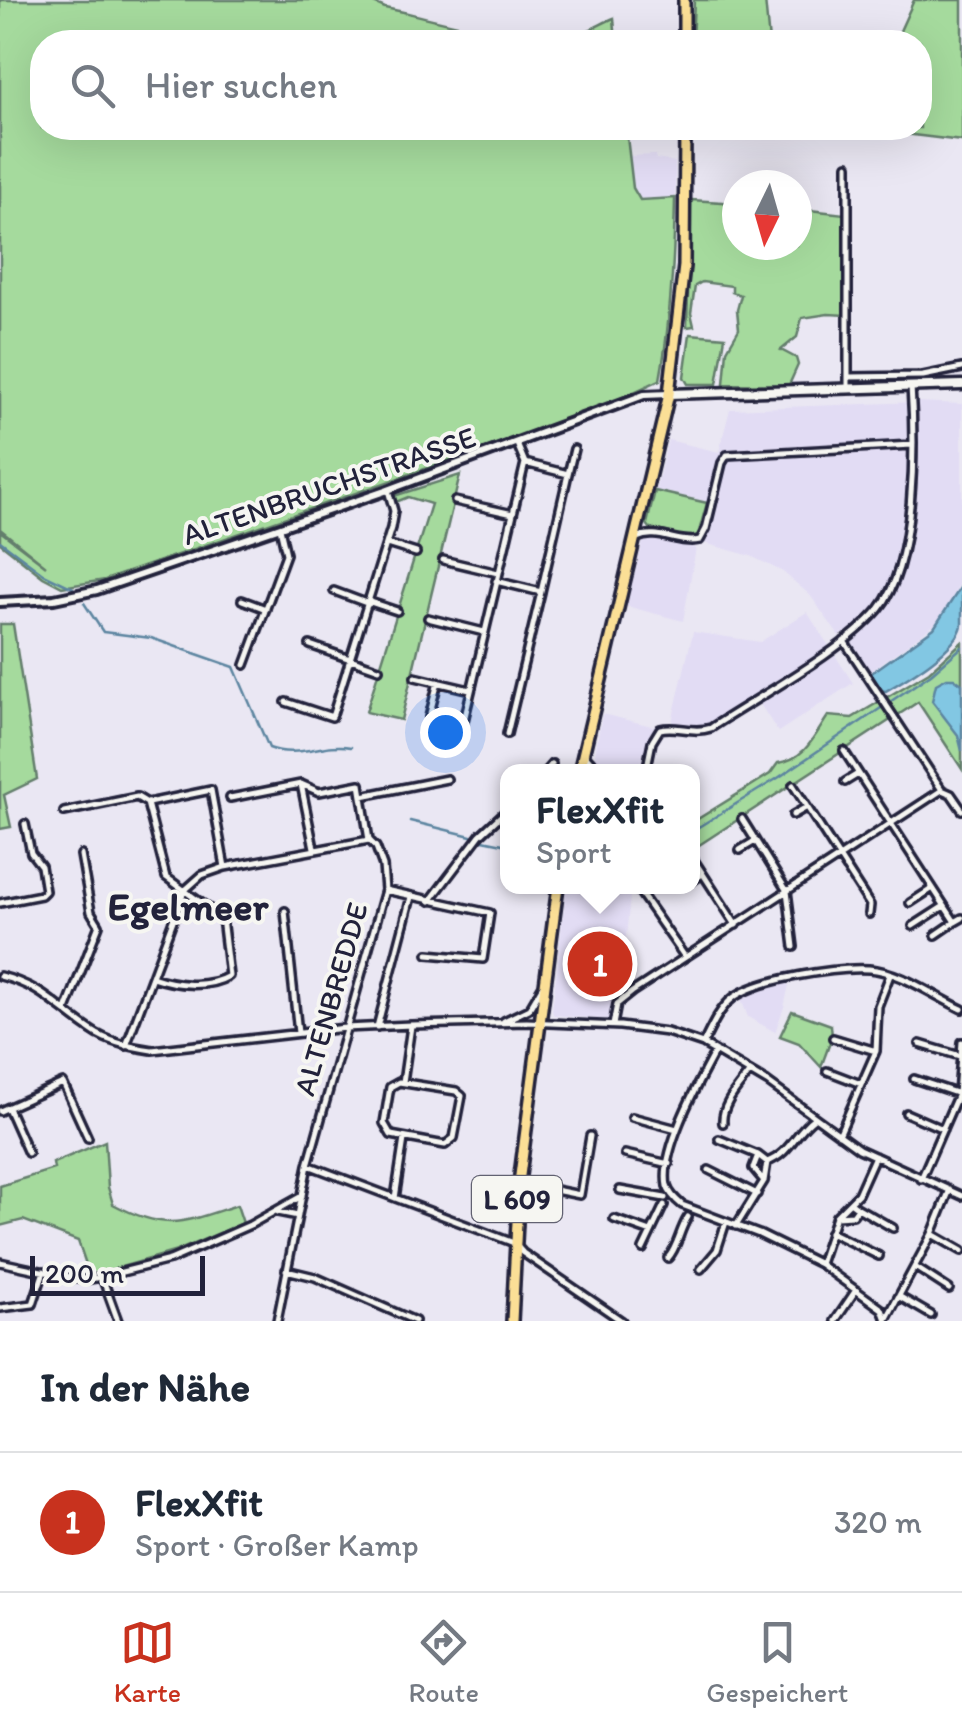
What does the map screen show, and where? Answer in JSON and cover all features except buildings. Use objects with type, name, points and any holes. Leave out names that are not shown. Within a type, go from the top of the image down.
[{"type":"main road","points":[[684,0],[684,30]]},
{"type":"main road","points":[[582,764],[668,394],[684,266],[685,140]]},
{"type":"main road","points":[[668,394],[848,383],[962,385]]},
{"type":"main road","name":"L 609","points":[[512,1321],[519,1182],[557,894]]},
{"type":"street","points":[[848,165],[848,383],[962,368]]},
{"type":"street","points":[[648,764],[652,742],[660,730],[689,732],[710,728],[844,641],[880,608],[900,568],[912,445],[911,386]]},
{"type":"street","name":"ALTENBRUCHSTRASSE","points":[[0,602],[84,593],[280,528],[644,396],[668,394]]},
{"type":"street","points":[[463,725],[525,463],[517,444]]},
{"type":"street","points":[[634,540],[654,534],[700,540],[727,454],[912,445]]},
{"type":"street","points":[[507,734],[574,449]]},
{"type":"street","points":[[525,463],[568,474]]},
{"type":"street","points":[[286,702],[332,717],[386,544],[394,511],[388,490]]},
{"type":"street","points":[[455,501],[513,514]]},
{"type":"street","points":[[639,520],[654,534]]},
{"type":"street","points":[[245,665],[286,554],[280,528]]},
{"type":"street","points":[[386,544],[416,553]]},
{"type":"street","points":[[442,560],[498,573]]},
{"type":"street","points":[[496,581],[540,592]]},
{"type":"street","points":[[334,592],[397,611]]},
{"type":"street","points":[[242,600],[266,609]]},
{"type":"street","points":[[428,618],[484,632]]},
{"type":"street","points":[[844,641],[942,790],[951,794],[962,810]]},
{"type":"street","points":[[310,645],[380,669]]},
{"type":"street","points":[[415,677],[471,690]]},
{"type":"street","points":[[429,717],[438,682]]},
{"type":"street","points":[[844,751],[944,906],[959,920],[936,935]]},
{"type":"street","points":[[584,753],[596,764]]},
{"type":"street","points":[[845,782],[858,774]]},
{"type":"street","points":[[362,796],[446,779]]},
{"type":"street","points":[[301,784],[314,848]]},
{"type":"street","points":[[230,798],[301,784],[319,792],[360,784],[368,840],[383,866],[385,890]]},
{"type":"street","points":[[793,785],[870,905],[869,914]]},
{"type":"street","points":[[64,812],[137,797],[147,803],[211,790],[224,866]]},
{"type":"street","points":[[613,1025],[617,1004],[942,790]]},
{"type":"street","points":[[147,803],[166,876],[222,918],[229,976],[177,985],[152,977]]},
{"type":"street","points":[[793,815],[807,807]]},
{"type":"street","points":[[430,901],[470,848],[500,817]]},
{"type":"street","points":[[742,819],[787,890],[794,947]]},
{"type":"street","points":[[0,904],[45,891],[41,866],[31,853],[25,824]]},
{"type":"street","points":[[126,1046],[184,891],[202,875],[224,866],[368,840]]},
{"type":"street","points":[[740,850],[755,841]]},
{"type":"street","points":[[66,1010],[100,925],[91,912],[81,855]]},
{"type":"street","points":[[700,868],[736,925]]},
{"type":"street","points":[[910,903],[933,888]]},
{"type":"street","name":"ALTENBREDDE","points":[[276,1321],[308,1164],[385,890],[486,910],[492,920],[486,954],[480,960],[428,954]]},
{"type":"street","points":[[641,894],[685,957]]},
{"type":"street","points":[[377,1027],[411,898]]},
{"type":"street","points":[[913,926],[944,906]]},
{"type":"street","points":[[286,911],[298,1033]]},
{"type":"street","points":[[703,1044],[723,1008],[734,997],[755,987],[850,971],[870,969],[890,974],[961,1007]]},
{"type":"street","points":[[839,1135],[876,1051],[878,1006],[890,974]]},
{"type":"street","points":[[0,976],[36,987],[97,1034],[126,1046],[166,1050],[345,1028],[501,1022],[613,1025],[667,1032],[703,1044],[875,1156],[962,1196]]},
{"type":"street","points":[[501,1022],[529,1010],[545,982]]},
{"type":"street","points":[[404,1082],[411,1026]]},
{"type":"street","points":[[833,1038],[876,1051]]},
{"type":"street","points":[[921,1179],[960,1094],[962,1042]]},
{"type":"street","points":[[920,1044],[962,1056]]},
{"type":"street","points":[[714,1053],[677,1129],[667,1186],[674,1197],[682,1204],[820,1264],[882,1309],[886,1320]]},
{"type":"street","points":[[827,1071],[861,1084]]},
{"type":"street","points":[[723,1123],[727,1104],[749,1072]]},
{"type":"street","points":[[914,1079],[960,1094]]},
{"type":"street","points":[[404,1082],[456,1091],[462,1096],[454,1138],[446,1145],[404,1139],[391,1135],[384,1123],[390,1087],[404,1082]]},
{"type":"street","points":[[0,1112],[62,1083],[88,1138]]},
{"type":"street","points":[[8,1108],[28,1153]]},
{"type":"street","points":[[906,1113],[943,1129]]},
{"type":"street","points":[[632,1117],[677,1129]]},
{"type":"street","points":[[767,1162],[783,1156],[802,1127],[814,1118]]},
{"type":"street","points":[[519,1182],[580,1196],[590,1136]]},
{"type":"street","points":[[395,1198],[404,1139]]},
{"type":"street","points":[[719,1140],[767,1162]]},
{"type":"street","points":[[625,1154],[669,1164]]},
{"type":"street","points":[[758,1155],[753,1168],[764,1181]]},
{"type":"street","points":[[820,1264],[836,1216],[858,1194],[875,1156]]},
{"type":"street","points":[[736,1226],[764,1181],[767,1162]]},
{"type":"street","points":[[308,1164],[514,1243],[622,1321]]},
{"type":"street","points":[[709,1170],[757,1194]]},
{"type":"street","points":[[620,1190],[665,1202],[643,1248]]},
{"type":"street","points":[[886,1320],[932,1234],[949,1192]]},
{"type":"street","points":[[0,1262],[84,1280],[102,1277],[170,1260],[302,1196]]},
{"type":"street","points":[[850,1202],[893,1228]]},
{"type":"street","points":[[836,1216],[853,1215],[858,1208]]},
{"type":"street","points":[[275,1211],[298,1216]]},
{"type":"street","points":[[668,1258],[688,1218]]},
{"type":"street","points":[[614,1219],[651,1232]]},
{"type":"street","points":[[701,1269],[717,1250],[726,1222]]},
{"type":"street","points":[[830,1232],[879,1256]]},
{"type":"street","points":[[932,1234],[962,1251]]},
{"type":"street","points":[[915,1267],[949,1289]]},
{"type":"street","points":[[286,1270],[315,1277],[415,1321]]},
{"type":"street","points":[[0,1308],[33,1304],[44,1271]]},
{"type":"street","points":[[102,1277],[118,1321]]},
{"type":"street","points":[[836,1321],[856,1290]]},
{"type":"street","points":[[900,1298],[932,1315]]},
{"type":"shaded area","points":[[655,155],[656,159],[675,162],[675,198],[640,200],[633,188],[629,156]]},
{"type":"shaded area","points":[[962,404],[962,578],[934,625],[868,673],[844,633],[839,636],[810,595],[783,572],[751,556],[647,524],[668,440],[719,452],[730,409]]},
{"type":"shaded area","points":[[644,538],[696,548],[683,621],[626,606]]},
{"type":"shaded area","points":[[807,612],[853,683],[778,732],[758,701],[709,732],[689,734],[670,730],[693,632],[760,642]]},
{"type":"shaded area","points":[[602,714],[656,727],[649,735],[640,764],[594,760]]},
{"type":"shaded area","points":[[565,894],[630,894],[621,987],[615,994],[610,1020],[554,1015]]},
{"type":"shaded area","points":[[789,985],[775,1032],[748,1017],[741,999]]},
{"type":"green space","points":[[0,0],[367,0],[385,8],[482,30],[30,30],[30,140],[627,140],[633,188],[640,200],[675,198],[671,289],[660,380],[595,410],[105,580],[62,587],[0,543],[0,531],[46,566],[0,529]]},
{"type":"green space","points":[[694,0],[765,0],[768,30],[693,30]]},
{"type":"green space","points":[[914,0],[962,0],[962,141],[932,137],[932,30],[900,30]]},
{"type":"green space","points":[[614,18],[615,30],[589,30]]},
{"type":"green space","points":[[691,200],[722,202],[722,260],[812,260],[812,210],[845,214],[846,315],[802,318],[797,337],[781,350],[796,358],[798,365],[789,385],[724,384],[727,350],[739,329],[737,310],[741,295],[732,292],[732,286],[702,282],[695,286],[691,313],[694,326],[687,327]]},
{"type":"green space","points":[[690,334],[725,337],[717,384],[688,384],[684,377]]},
{"type":"green space","points":[[460,475],[401,720],[366,712],[431,504],[408,497],[396,502],[394,496]]},
{"type":"green space","points":[[655,491],[707,503],[698,535],[690,538],[650,528],[647,524]]},
{"type":"green space","points":[[0,624],[13,624],[37,779],[4,795],[11,827],[0,829]]},
{"type":"green space","points":[[962,642],[962,769],[918,702],[700,844],[700,818],[770,774],[778,763],[802,752],[828,716],[852,718],[929,672]]},
{"type":"green space","points":[[792,1011],[831,1025],[832,1037],[821,1067],[799,1043],[780,1036]]},
{"type":"green space","points":[[105,1141],[113,1204],[147,1218],[174,1222],[237,1205],[243,1223],[177,1251],[90,1276],[78,1241],[23,1220],[0,1226],[0,1186],[54,1169],[53,1163]]},
{"type":"water","points":[[962,585],[962,625],[951,644],[906,679],[886,691],[880,690],[870,674],[934,628]]},
{"type":"water","points":[[947,678],[962,684],[962,751],[958,735],[932,701],[936,684]]},
{"type":"waterway","points":[[0,541],[44,574],[73,588]]},
{"type":"waterway","points":[[84,603],[103,632],[151,638],[234,667],[269,748],[290,752],[351,747]]},
{"type":"waterway","points":[[700,826],[931,674],[962,647]]},
{"type":"waterway","points":[[410,821],[471,836]]},
{"type":"waterway","points":[[483,840],[500,843]]},
{"type":"place","name":"FlexXfit","points":[[600,964]]},
{"type":"district","name":"Egelmeer","points":[[188,906]]}]
